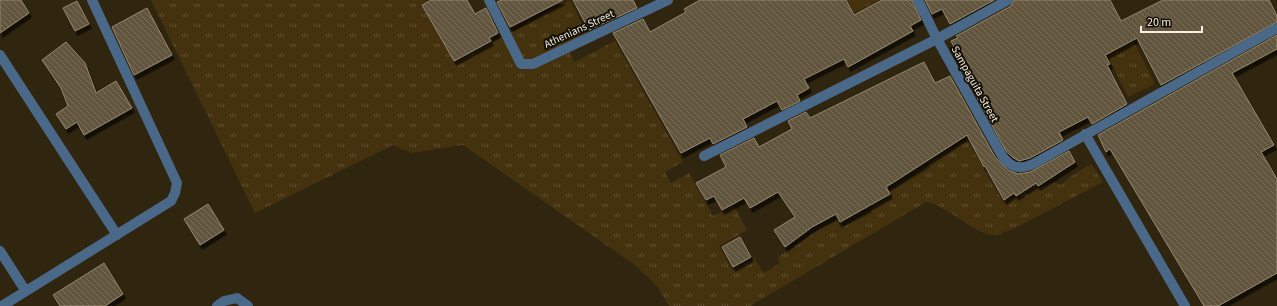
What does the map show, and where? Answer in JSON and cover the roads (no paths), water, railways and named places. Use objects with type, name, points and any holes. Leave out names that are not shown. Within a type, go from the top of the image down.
[{"type":"street","points":[[2,306],[25,290],[171,201],[175,193],[177,183],[92,0]]},
{"type":"street","name":"Athenians Street","points":[[489,0],[521,64],[533,64],[668,0]]},
{"type":"street","name":"Sampaguita Street","points":[[918,0],[936,39],[1005,160],[1014,167],[1022,168],[1033,164],[1085,134]]},
{"type":"street","points":[[704,156],[936,39],[1008,0]]},
{"type":"street","points":[[1185,306],[1085,134],[1277,28]]},
{"type":"street","points":[[0,55],[117,235]]},
{"type":"street","points":[[0,251],[25,290]]},
{"type":"street","points":[[217,306],[224,301],[237,298],[248,306]]}]
